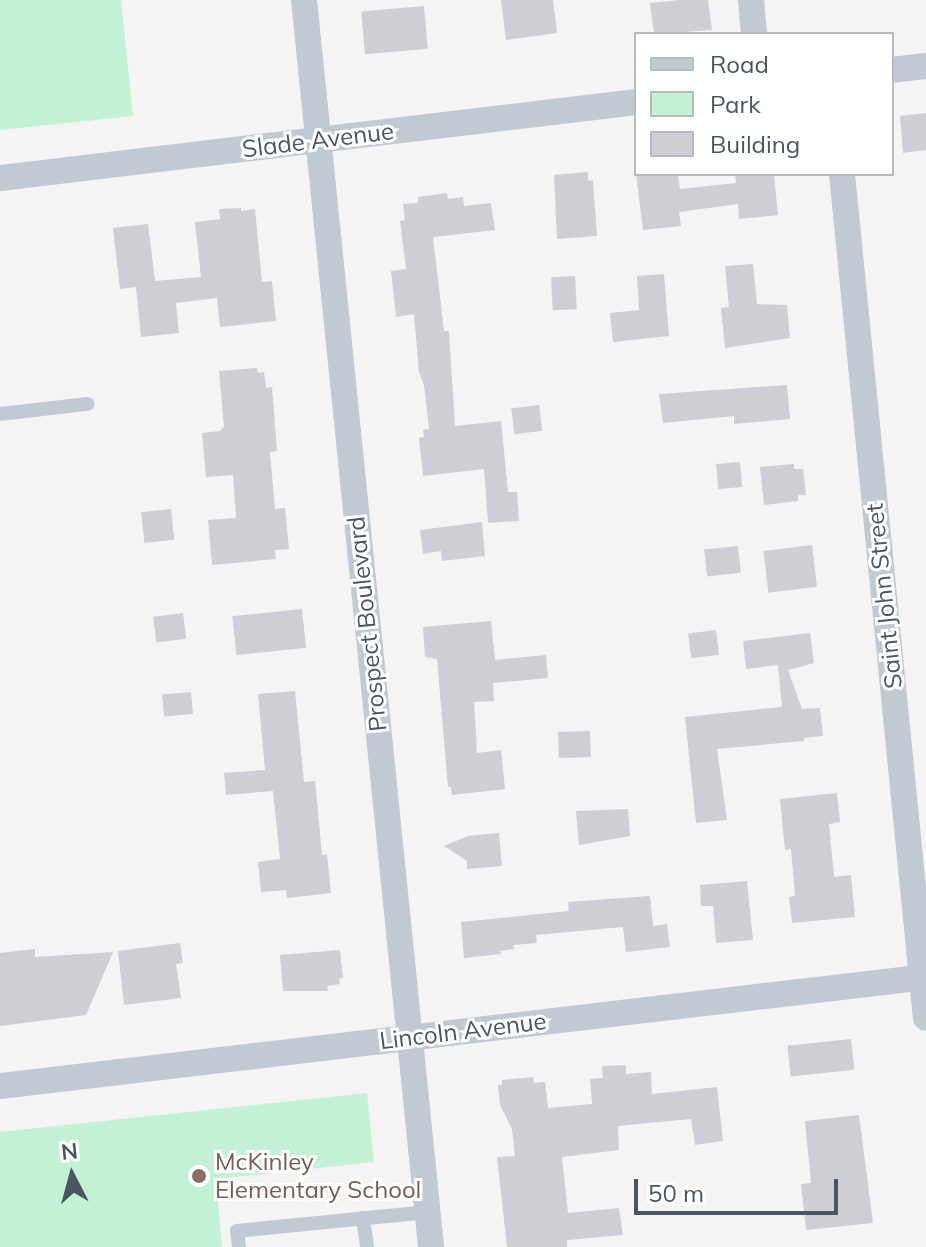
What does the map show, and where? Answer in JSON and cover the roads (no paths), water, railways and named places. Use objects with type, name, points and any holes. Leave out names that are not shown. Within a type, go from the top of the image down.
[{"type":"street","name":"Prospect Boulevard","points":[[304,0],[431,1247]]},
{"type":"street","points":[[751,0],[754,32]]},
{"type":"street","points":[[894,70],[926,66]]},
{"type":"street","name":"Slade Avenue","points":[[0,178],[634,102]]},
{"type":"street","name":"Saint John Street","points":[[842,176],[926,1018]]},
{"type":"street","name":"Lincoln Avenue","points":[[0,1086],[924,978]]},
{"type":"lane","points":[[0,414],[87,404]]},
{"type":"lane","points":[[239,1247],[237,1231],[428,1212]]},
{"type":"lane","points":[[363,1218],[367,1247]]},
{"type":"place","name":"McKinley Elementary School","points":[[199,1176]]}]
